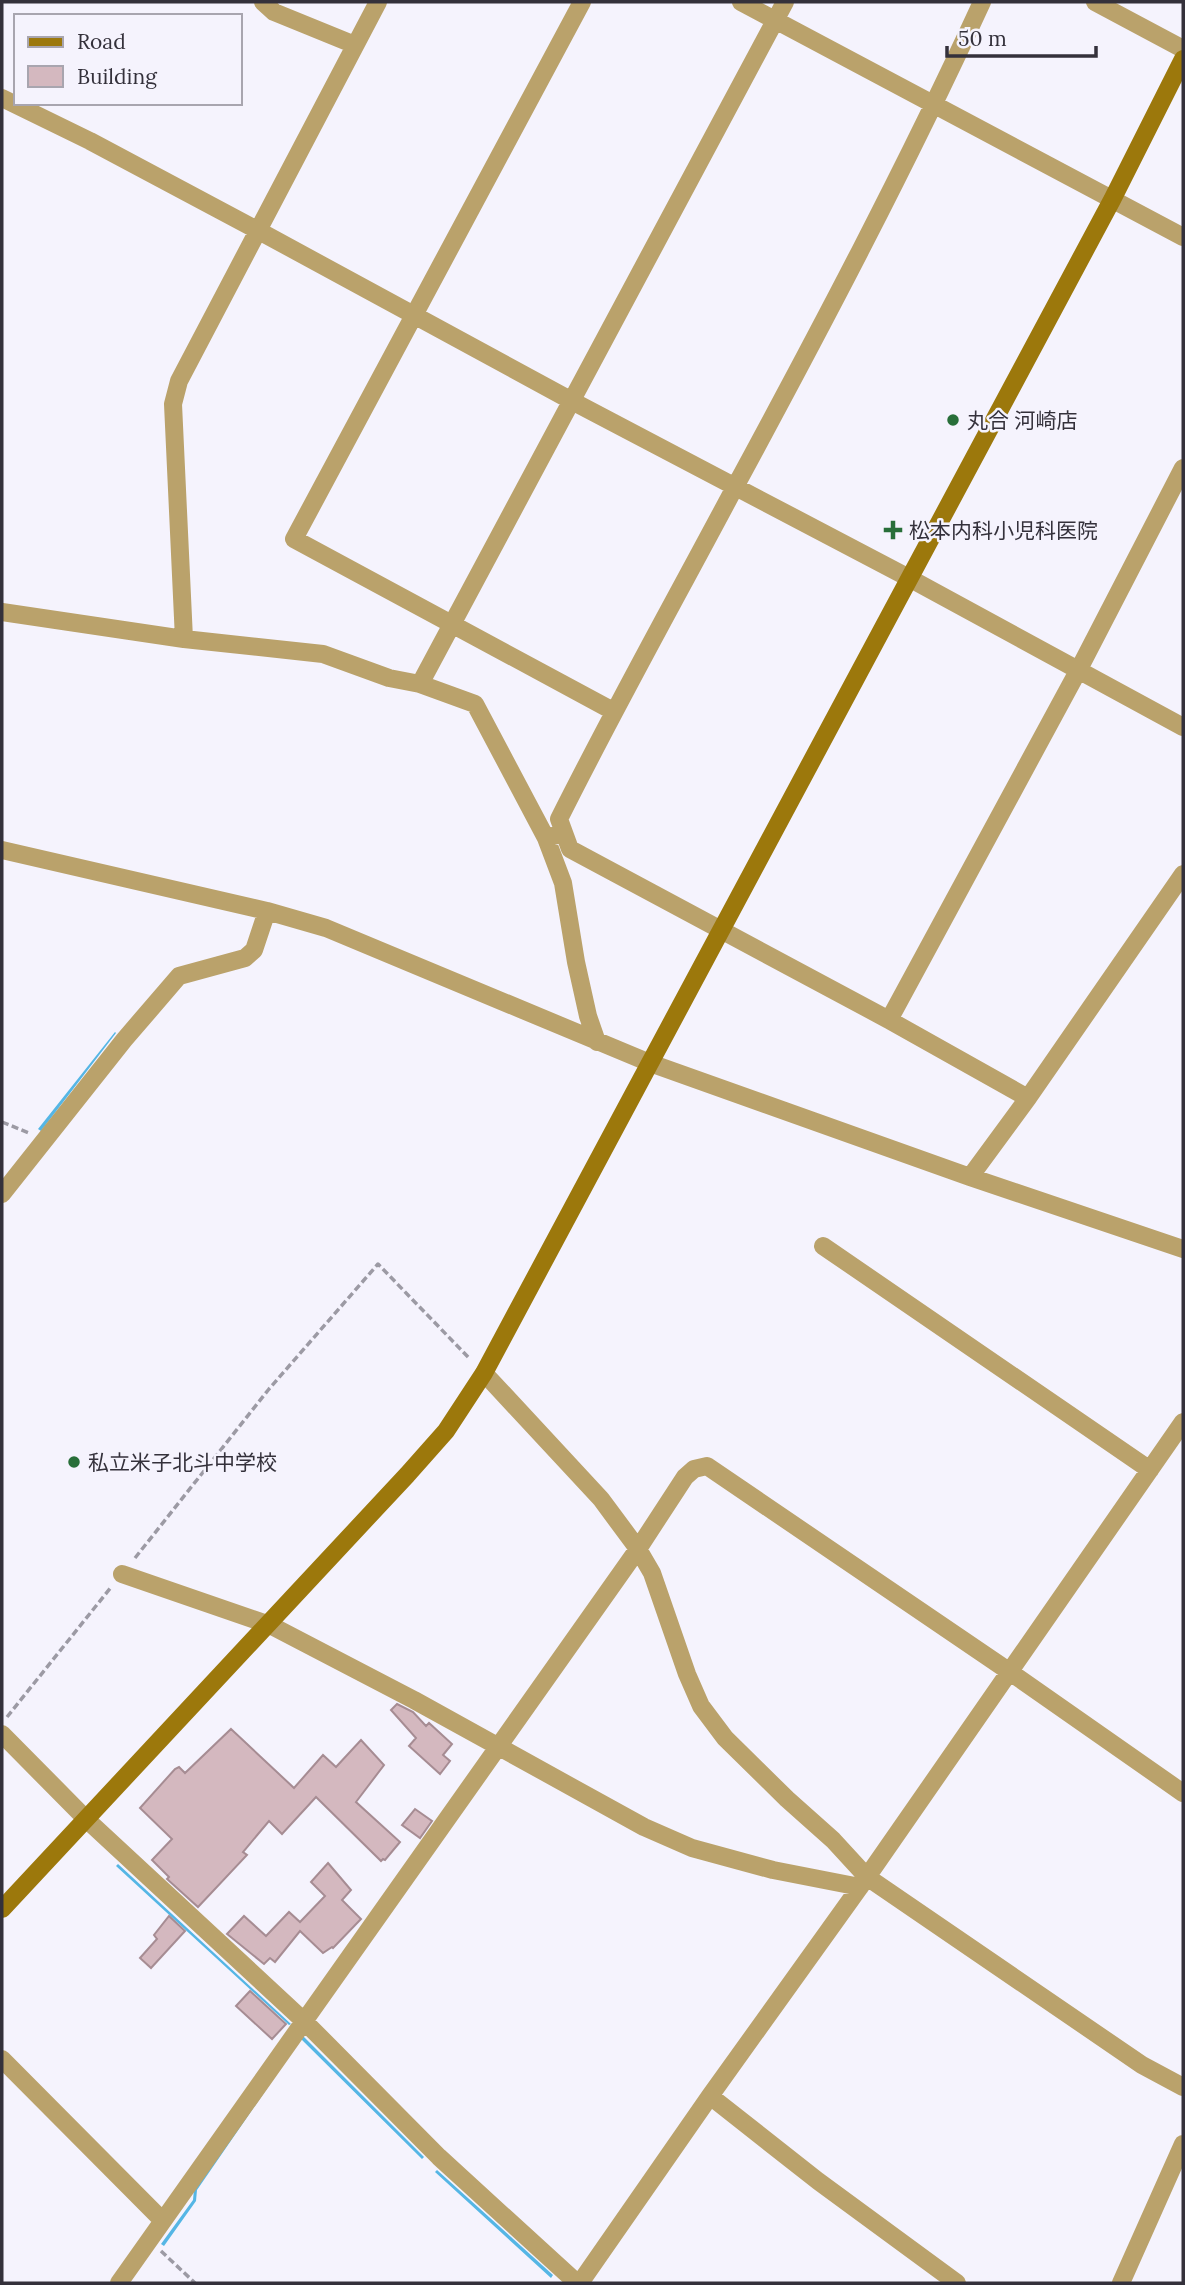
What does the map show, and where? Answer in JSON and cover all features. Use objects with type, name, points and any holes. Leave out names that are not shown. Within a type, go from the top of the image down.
[{"type":"street","points":[[263,2],[274,12],[355,45]]},
{"type":"street","points":[[184,639],[173,404],[178,381],[379,2]]},
{"type":"street","points":[[582,2],[293,539],[613,711]]},
{"type":"street","points":[[741,2],[1183,237]]},
{"type":"street","points":[[419,684],[785,2]]},
{"type":"street","points":[[597,1042],[588,1016],[576,962],[555,835],[559,819],[613,711],[736,486],[935,105],[982,2]]},
{"type":"street","points":[[1095,2],[1183,49]]},
{"type":"street","points":[[2,1909],[270,1625],[446,1431],[484,1373],[1112,200],[1183,59]]},
{"type":"street","points":[[16,105],[259,230],[572,401],[909,578],[1183,727]]},
{"type":"street","points":[[889,1020],[1078,671],[1183,468]]},
{"type":"street","points":[[2,612],[184,639],[323,654],[389,678],[419,684],[475,704],[555,835],[570,849],[889,1020],[1028,1098]]},
{"type":"street","points":[[2,850],[267,911],[326,928],[650,1063],[970,1177],[1183,1249]]},
{"type":"street","points":[[970,1177],[1183,874]]},
{"type":"street","points":[[2,1194],[124,1040],[179,976],[246,958],[254,950],[267,911]]},
{"type":"street","points":[[823,1246],[1150,1470]]},
{"type":"street","points":[[484,1373],[601,1499],[638,1549],[652,1573],[701,1706],[725,1738],[832,1840],[864,1882],[1142,2065],[1183,2087]]},
{"type":"street","points":[[2,1734],[86,1819],[305,2022],[439,2157],[579,2283],[864,1882],[1183,1422]]},
{"type":"street","points":[[119,2283],[638,1549],[685,1477],[694,1469],[706,1466],[1183,1793]]},
{"type":"street","points":[[122,1574],[270,1625],[644,1827],[692,1848],[773,1870],[864,1882]]},
{"type":"street","points":[[2,2059],[162,2220]]},
{"type":"street","points":[[710,2096],[818,2181],[960,2282]]},
{"type":"street","points":[[1121,2283],[1183,2144]]},
{"type":"path","points":[[2,1122],[45,1140]]},
{"type":"path","points":[[2,1724],[269,1389],[378,1264],[484,1373]]},
{"type":"path","points":[[149,2240],[195,2283]]},
{"type":"water","points":[[115,1032],[41,1131],[38,1129]]},
{"type":"water","points":[[118,1864],[291,2024],[116,1866]]},
{"type":"water","points":[[301,2034],[424,2157],[422,2159],[301,2039],[197,2190],[196,2201],[164,2246],[161,2244],[193,2200],[194,2189]]},
{"type":"water","points":[[437,2170],[553,2275],[551,2278],[435,2172]]},
{"type":"building","points":[[397,1704],[413,1712],[426,1726],[429,1723],[452,1744],[443,1755],[450,1761],[440,1774],[409,1746],[416,1738],[391,1710]]},
{"type":"building","points":[[231,1729],[294,1788],[323,1755],[336,1767],[361,1740],[384,1765],[356,1802],[400,1842],[385,1860],[381,1861],[316,1797],[282,1834],[269,1821],[243,1852],[247,1855],[198,1907],[167,1879],[169,1877],[152,1860],[172,1839],[140,1808],[175,1769],[179,1767],[185,1773]]},
{"type":"building","points":[[415,1809],[432,1821],[420,1838],[402,1825]]},
{"type":"building","points":[[328,1863],[351,1890],[342,1900],[361,1919],[333,1948],[323,1953],[300,1931],[275,1962],[270,1958],[264,1964],[227,1934],[244,1916],[266,1936],[289,1912],[300,1922],[325,1896],[311,1882]]},
{"type":"building","points":[[169,1916],[185,1931],[151,1968],[140,1958],[157,1939],[154,1935]]},
{"type":"building","points":[[250,1991],[286,2024],[272,2039],[236,2006]]},
{"type":"place","name":"丸合 河崎店","points":[[953,420]]},
{"type":"place","name":"松本内科小児科医院","points":[[893,530]]},
{"type":"place","name":"私立米子北斗中学校","points":[[74,1462]]}]
